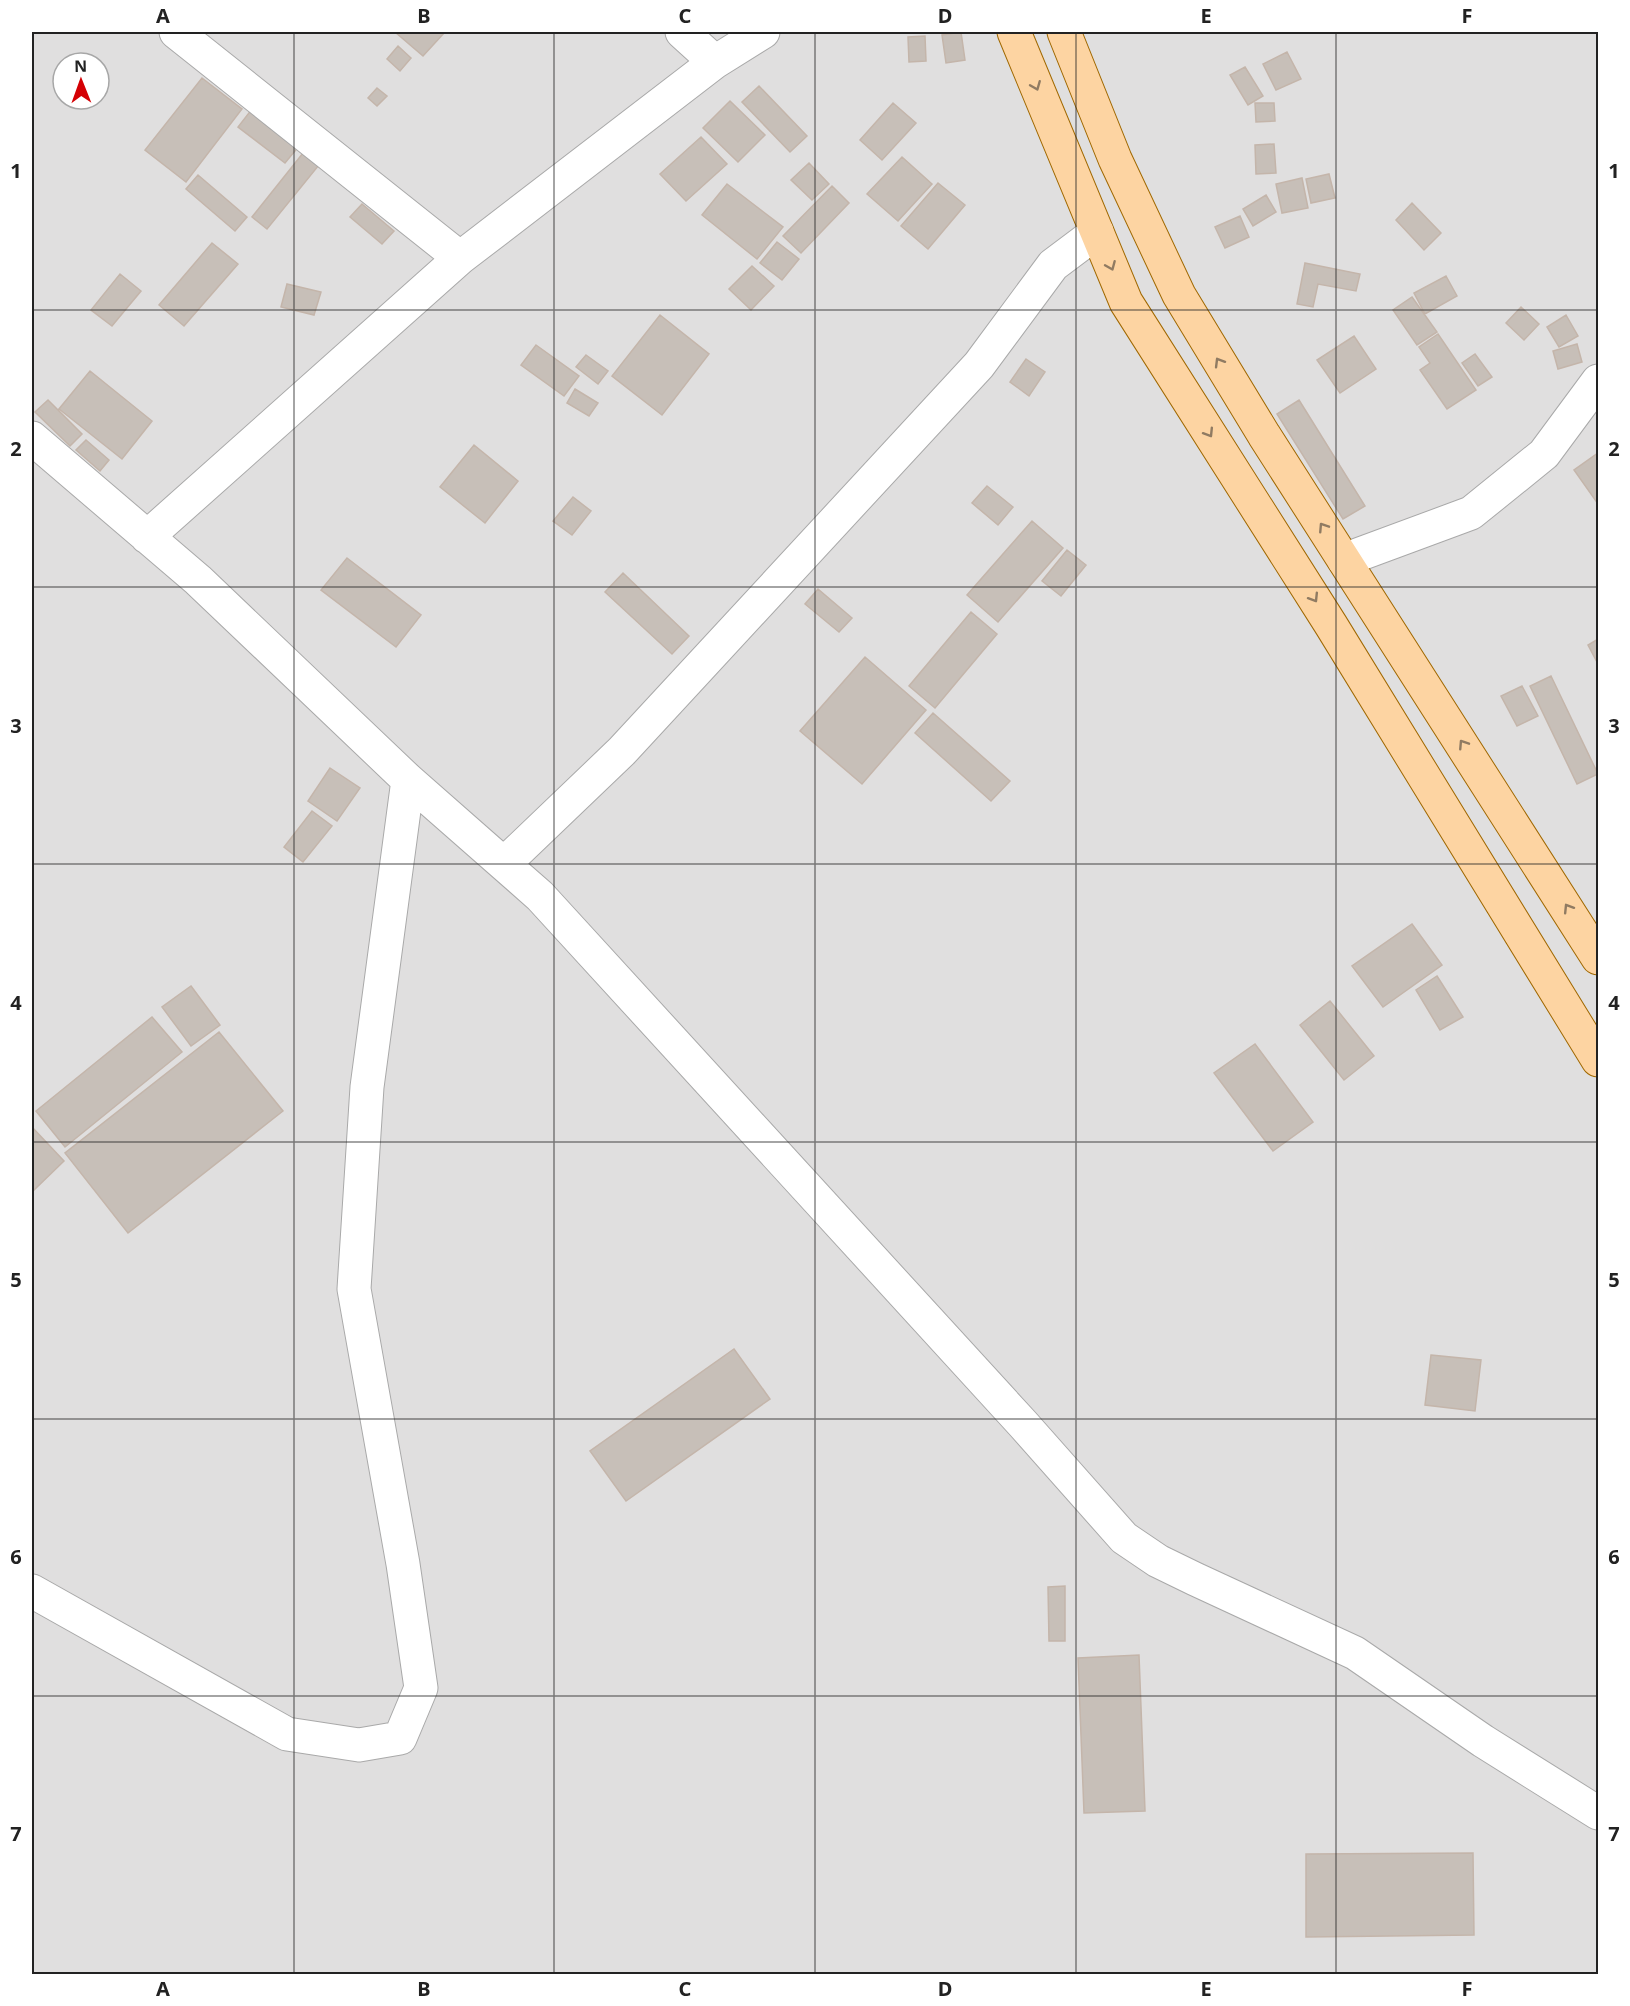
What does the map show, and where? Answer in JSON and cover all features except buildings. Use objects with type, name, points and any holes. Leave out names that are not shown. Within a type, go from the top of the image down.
[{"type":"main road","points":[[1014,32],[1126,302],[1331,625],[1599,1060]]},
{"type":"main road","points":[[1064,32],[1115,159],[1179,295],[1264,435],[1599,958]]},
{"type":"street","points":[[176,32],[460,258]]},
{"type":"street","points":[[682,32],[716,62]]},
{"type":"street","points":[[147,537],[460,258],[716,62],[763,32]]},
{"type":"street","points":[[505,863],[622,751],[979,365],[1053,266],[1097,232]]},
{"type":"street","points":[[1344,560],[1471,513],[1544,454],[1599,381]]},
{"type":"street","points":[[32,438],[198,580],[408,780],[505,863],[548,905],[1023,1424],[1124,1538],[1158,1561],[1355,1653],[1483,1741],[1599,1813]]},
{"type":"street","points":[[32,1591],[287,1734],[359,1745],[400,1738],[421,1688],[403,1564],[354,1289],[367,1087],[408,780]]},
{"type":"shaded area","points":[[32,32],[1598,32],[1598,1974],[32,1974]]}]
